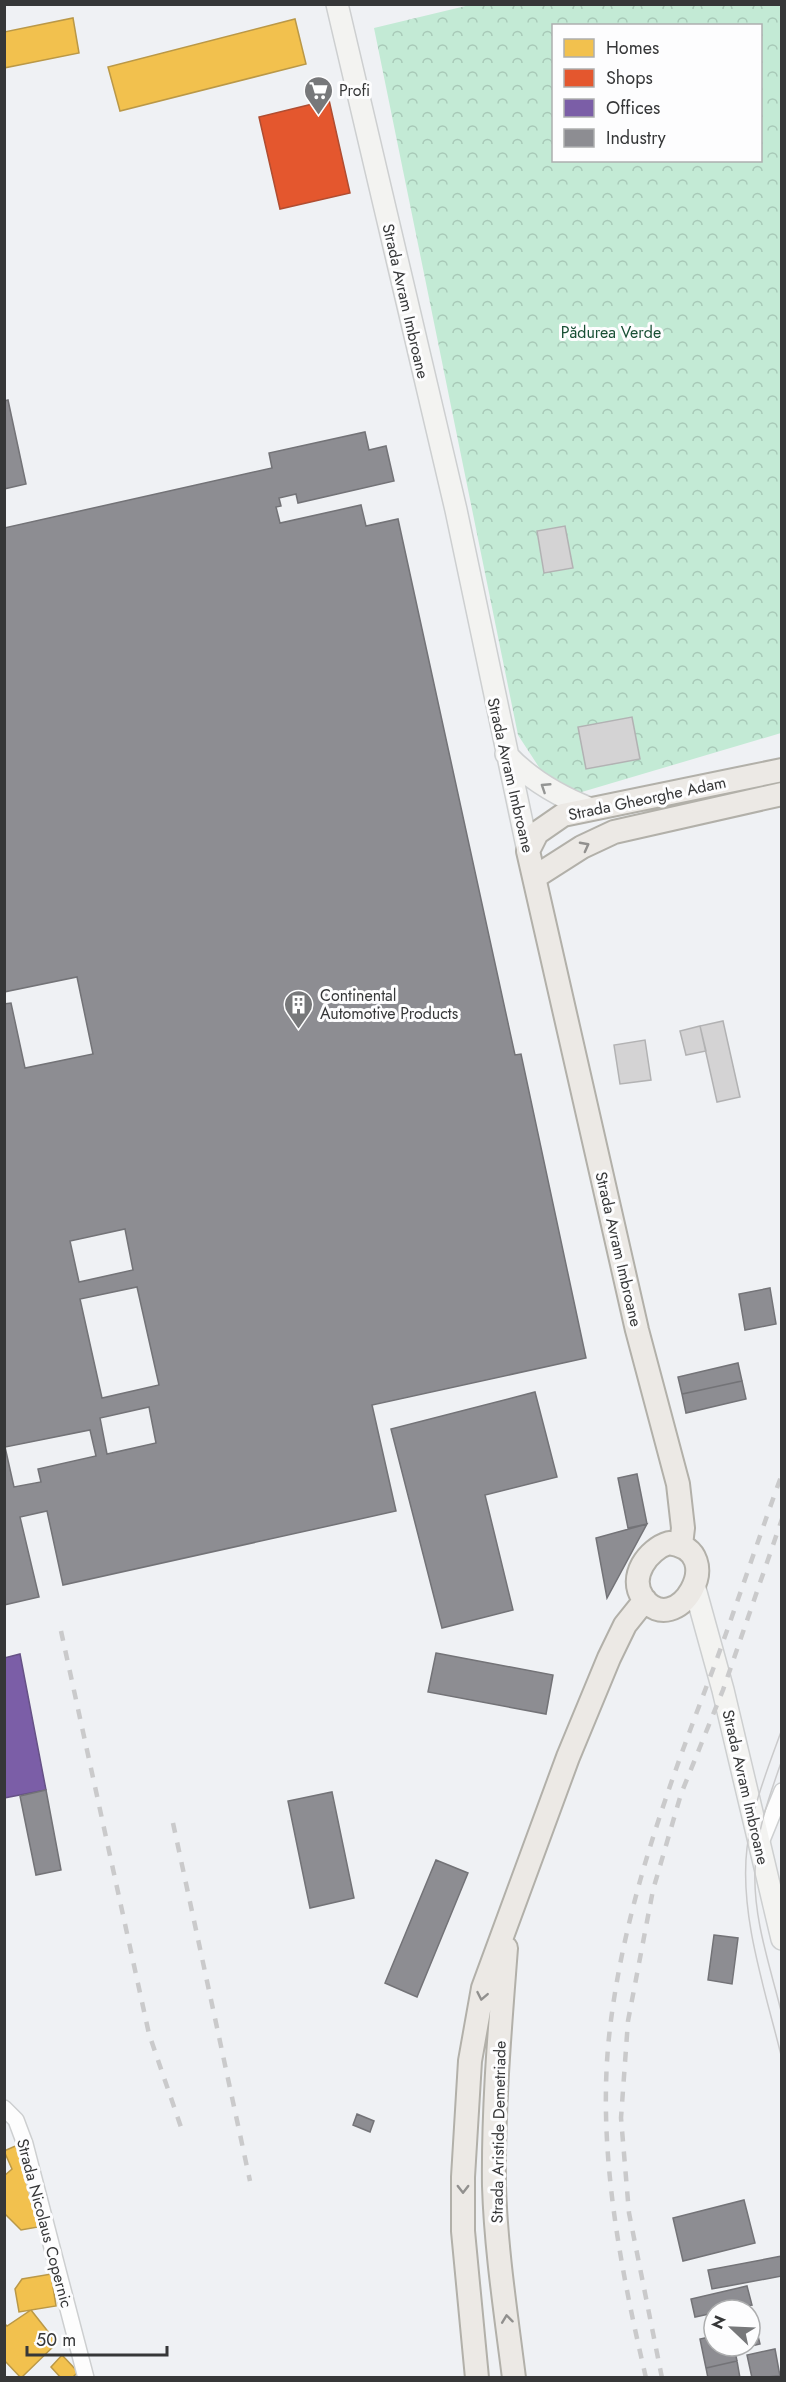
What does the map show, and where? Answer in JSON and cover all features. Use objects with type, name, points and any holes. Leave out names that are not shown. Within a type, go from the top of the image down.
[{"type":"main road","name":"Strada Avram Imbroane","points":[[337,4],[456,510],[505,754],[637,1330],[678,1484],[683,1528],[681,1545]]},
{"type":"main road","points":[[505,754],[525,774],[561,797],[591,809]]},
{"type":"main road","name":"Strada Gheorghe Adam","points":[[528,852],[537,833],[563,815],[782,770]]},
{"type":"main road","name":"Strada Gheorghe Adam","points":[[535,877],[582,847],[614,832],[782,794]]},
{"type":"main road","points":[[681,1545],[695,1558],[697,1574],[694,1585],[689,1595],[674,1609],[658,1610],[645,1600],[638,1583],[643,1563],[660,1546],[681,1545]]},
{"type":"main road","name":"Strada Avram Imbroane","points":[[694,1585],[706,1636],[723,1690],[782,1939]]},
{"type":"main road","name":"Strada Aristide Demetriade","points":[[477,2378],[463,2231],[464,2152],[469,2080],[483,1988],[560,1778],[609,1658],[625,1625],[645,1600]]},
{"type":"main road","points":[[674,1609],[706,1636]]},
{"type":"main road","name":"Strada Aristide Demetriade","points":[[508,1921],[498,2042],[494,2188],[497,2238],[514,2378]]},
{"type":"street","points":[[760,1845],[782,1791]]},
{"type":"street","name":"Strada Nicolaus Copernic","points":[[4,2108],[16,2120],[25,2144],[86,2378]]},
{"type":"green space","name":"Pădurea Verde","points":[[474,4],[781,5],[781,733],[575,794],[548,781],[518,735],[374,28]]},
{"type":"building: Homes","points":[[73,18],[79,53],[4,68],[4,32]]},
{"type":"building: Homes","points":[[295,19],[306,64],[120,111],[108,67]]},
{"type":"building: Homes","points":[[20,2144],[38,2227],[21,2230],[4,2213],[4,2176],[12,2169],[4,2151]]},
{"type":"building: Homes","points":[[51,2274],[56,2306],[19,2312],[15,2289],[22,2279]]},
{"type":"building: Homes","points":[[31,2310],[57,2343],[21,2378],[4,2360],[4,2323],[7,2326]]},
{"type":"building: Homes","points":[[62,2355],[78,2372],[72,2378],[61,2378],[51,2367]]},
{"type":"building: Shops","points":[[329,100],[350,193],[280,209],[259,117]]},
{"type":"building: Offices","points":[[20,1654],[46,1790],[4,1798],[4,1658]]},
{"type":"building: Industry","points":[[8,400],[26,484],[4,489],[4,401]]},
{"type":"building: Industry","name":"Continental Automotive Products","points":[[365,432],[369,450],[386,446],[394,481],[298,503],[296,494],[279,498],[281,506],[276,507],[280,523],[361,505],[366,526],[398,519],[515,1055],[521,1054],[586,1358],[372,1405],[396,1511],[63,1585],[47,1511],[20,1517],[39,1597],[4,1605],[4,1004],[11,1003],[25,1068],[93,1054],[77,977],[4,992],[4,528],[272,468],[269,453]],"holes":[[[125,1229],[133,1270],[79,1282],[70,1241]],[[137,1287],[159,1385],[102,1398],[80,1299]],[[149,1407],[156,1443],[107,1454],[100,1418]],[[90,1430],[96,1456],[38,1469],[41,1482],[14,1487],[5,1447]]]},
{"type":"building: Industry","points":[[770,1288],[776,1324],[745,1330],[739,1294]]},
{"type":"building: Industry","points":[[738,1363],[742,1381],[682,1394],[678,1377]]},
{"type":"building: Industry","points":[[742,1381],[746,1399],[686,1413],[682,1394]]},
{"type":"building: Industry","points":[[535,1392],[557,1477],[485,1495],[513,1610],[442,1628],[391,1429]]},
{"type":"building: Industry","points":[[637,1474],[647,1524],[628,1528],[618,1478]]},
{"type":"building: Industry","points":[[647,1524],[607,1598],[596,1538]]},
{"type":"building: Industry","points":[[436,1653],[553,1675],[546,1714],[428,1692]]},
{"type":"building: Industry","points":[[46,1790],[61,1870],[36,1875],[20,1796]]},
{"type":"building: Industry","points":[[332,1792],[354,1898],[310,1908],[288,1801]]},
{"type":"building: Industry","points":[[436,1860],[468,1873],[417,1997],[385,1983]]},
{"type":"building: Industry","points":[[714,1935],[738,1938],[732,1984],[708,1980]]},
{"type":"building: Industry","points":[[357,2114],[374,2121],[370,2132],[353,2125]]},
{"type":"building: Industry","points":[[744,2200],[755,2243],[683,2261],[673,2218]]},
{"type":"building: Industry","points":[[782,2256],[782,2276],[712,2289],[708,2270]]},
{"type":"building: Industry","points":[[747,2286],[750,2298],[702,2298],[702,2316],[695,2317],[691,2299]]},
{"type":"building: Industry","points":[[775,2349],[780,2376],[752,2378],[748,2358],[762,2358],[762,2352]]},
{"type":"building: Industry","points":[[704,2358],[736,2358],[737,2361],[706,2368]]},
{"type":"building: Industry","points":[[737,2361],[740,2378],[708,2378],[706,2368]]},
{"type":"building: Other","points":[[565,526],[573,568],[544,573],[537,531]]},
{"type":"building: Other","points":[[632,717],[640,759],[586,769],[578,727]]},
{"type":"building: Other","points":[[723,1021],[740,1097],[717,1102],[700,1026]]},
{"type":"building: Other","points":[[700,1026],[706,1051],[686,1055],[680,1031]]},
{"type":"building: Other","points":[[645,1040],[651,1080],[620,1084],[614,1045]]},
{"type":"tram line","points":[[782,1729],[753,1818],[747,1848],[746,1874],[750,1927],[782,2059]]},
{"type":"tram line","points":[[782,1760],[761,1828],[755,1871],[760,1926],[782,2015]]},
{"type":"railway","points":[[646,2378],[627,2290],[612,2200],[606,2110],[611,2020],[628,1928],[652,1839],[782,1474]]},
{"type":"railway","points":[[662,2378],[629,2213],[621,2118],[628,2021],[653,1890],[681,1794],[723,1690],[782,1519]]},
{"type":"railway","points":[[61,1631],[149,2034],[183,2133]]},
{"type":"railway","points":[[173,1823],[250,2181]]},
{"type":"place","name":"Profi","points":[[318,116]]},
{"type":"place","name":"Continental Automotive Products","points":[[299,1030]]}]
